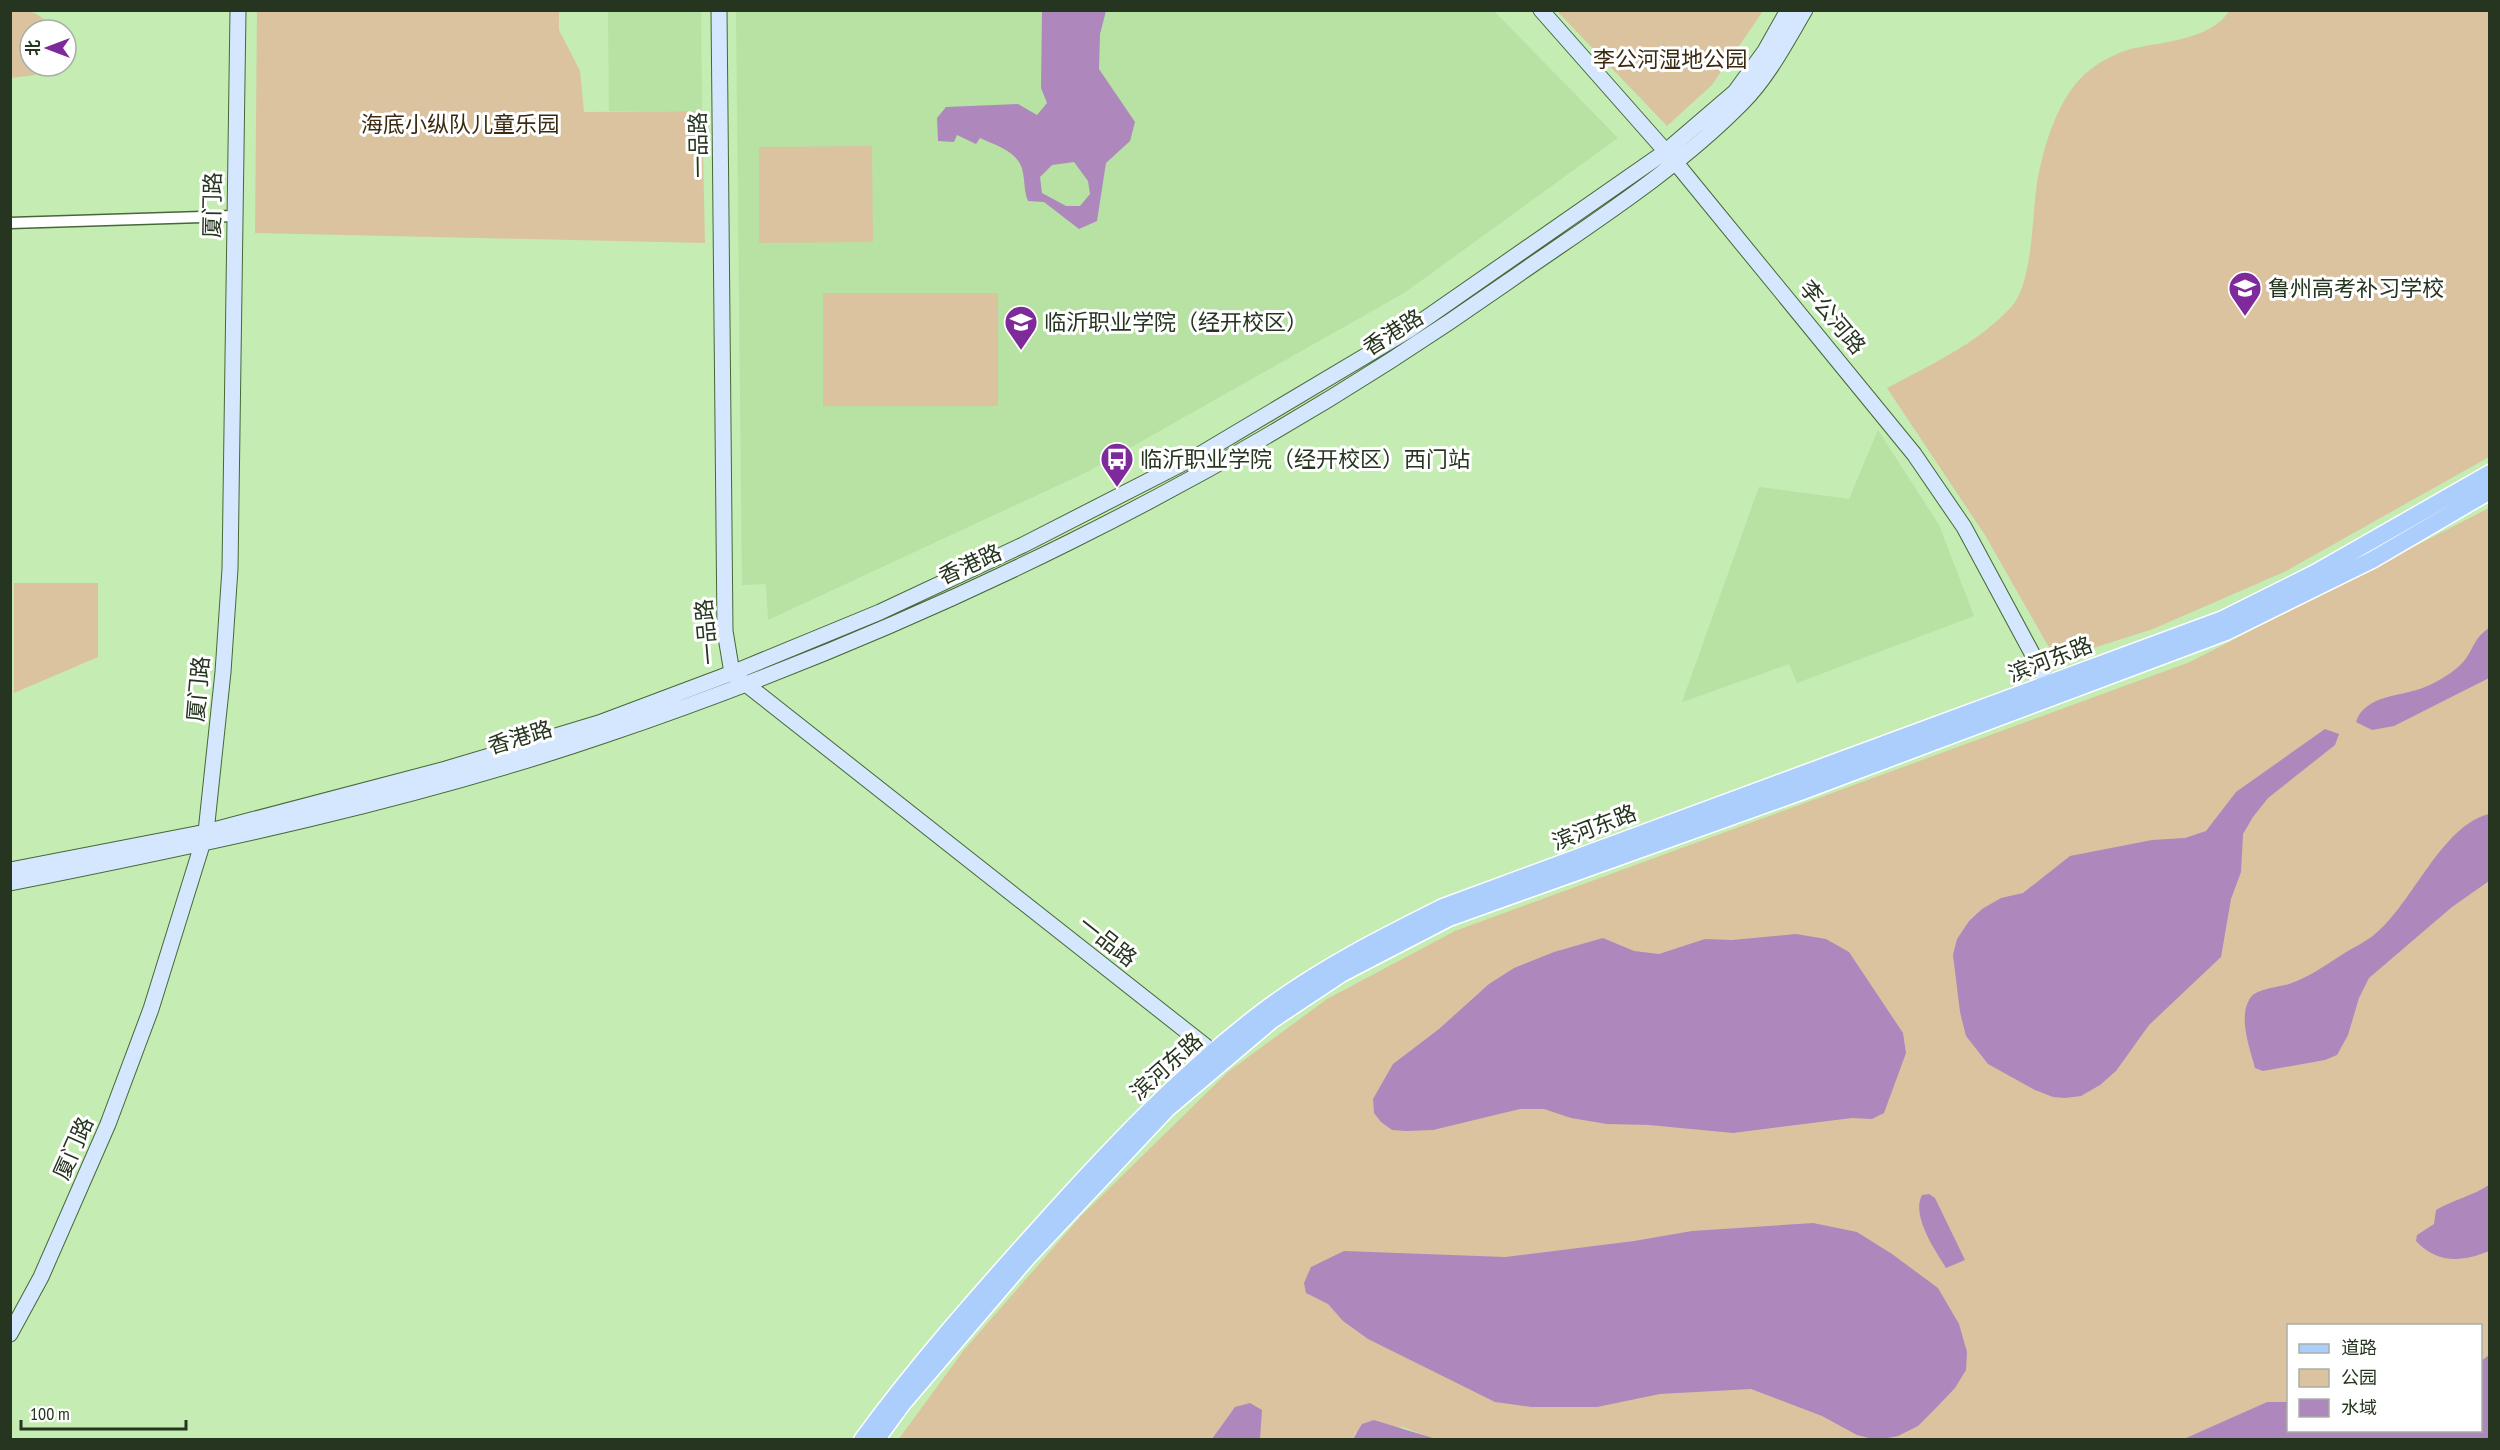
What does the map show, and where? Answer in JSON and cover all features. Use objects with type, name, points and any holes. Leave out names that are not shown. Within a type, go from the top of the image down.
[{"type":"main road","name":"厦门路","points":[[10,1334],[41,1277],[108,1124],[151,1009],[205,838],[223,672],[230,569],[238,10]]},
{"type":"main road","name":"一品路","points":[[719,10],[725,631],[732,673],[1213,1052]]},
{"type":"main road","name":"李公河路","points":[[1540,10],[1671,158],[1914,454],[1964,527],[2048,683]]},
{"type":"main road","name":"香港路","points":[[10,870],[205,838],[599,723],[732,673],[880,612],[1023,545],[1199,455],[1409,330],[1671,158],[1735,92],[1765,51],[1788,10]]},
{"type":"main road","name":"香港路","points":[[10,883],[447,782],[603,736],[746,684],[887,626],[1032,561],[1217,464],[1418,345],[1671,158],[1745,100],[1775,60],[1805,10]]},
{"type":"main road","name":"滨河东路","points":[[862,1440],[908,1378],[1079,1183],[1160,1099],[1269,1007],[1336,963],[1443,907],[2223,619],[2315,573],[2490,473]]},
{"type":"main road","name":"滨河东路","points":[[876,1440],[903,1403],[1027,1258],[1167,1109],[1272,1020],[1341,974],[1449,918],[1814,787],[2226,632],[2372,560],[2490,491]]},
{"type":"street","points":[[10,223],[234,216]]},
{"type":"shaded area","points":[[608,11],[701,11],[702,111],[609,111]]},
{"type":"shaded area","name":"临沂职业学院（经开校区）","points":[[736,11],[1494,11],[1618,138],[1404,293],[1089,471],[768,620],[766,584],[742,585]]},
{"type":"shaded area","points":[[1878,430],[1939,525],[1974,616],[1797,683],[1789,664],[1682,702],[1759,487],[1849,499]]},
{"type":"green space","points":[[10,11],[35,13],[42,18],[18,18],[18,77],[11,78]]},
{"type":"green space","name":"海底小纵队儿童乐园","points":[[257,11],[559,11],[559,30],[580,71],[584,112],[702,111],[705,243],[255,233]]},
{"type":"green space","name":"李公河湿地公园","points":[[1557,11],[1763,11],[1712,85],[1667,126]]},
{"type":"green space","name":"鲁州高考补习学校","points":[[2229,11],[2489,11],[2489,457],[2284,572],[2153,629],[2068,656],[2055,653],[2047,644],[1985,535],[1887,388],[1937,362],[1985,331],[2012,306],[2019,295],[2028,265],[2037,183],[2043,156],[2057,114],[2080,79],[2098,64],[2120,53],[2186,38],[2211,28]]},
{"type":"green space","points":[[872,146],[873,242],[759,243],[759,147]]},
{"type":"green space","points":[[823,293],[998,293],[998,406],[823,406]]},
{"type":"green space","points":[[2489,508],[2490,1355],[2482,1360],[2482,1324],[2287,1324],[2287,1402],[2267,1402],[2184,1440],[1436,1440],[1403,1427],[1355,1433],[1353,1440],[898,1440],[964,1350],[1081,1216],[1228,1072],[1327,999],[1455,931],[2190,662]]},
{"type":"green space","points":[[14,583],[98,583],[98,657],[14,693]]},
{"type":"water","points":[[1042,11],[1106,11],[1100,34],[1099,69],[1135,122],[1130,141],[1106,163],[1097,221],[1079,229],[1044,202],[1028,201],[1021,166],[1007,151],[980,138],[976,144],[957,135],[954,142],[938,141],[937,118],[946,107],[1018,104],[1037,115],[1047,103],[1041,88]],"holes":[[[1074,162],[1088,181],[1090,194],[1080,206],[1066,206],[1042,193],[1040,177],[1052,165]]]},
{"type":"water","points":[[2489,628],[2489,678],[2394,726],[2372,730],[2356,722],[2367,706],[2376,701],[2425,687],[2451,673],[2464,661],[2477,640]]},
{"type":"water","points":[[2325,729],[2339,734],[2335,745],[2268,798],[2243,834],[2241,872],[2231,899],[2221,957],[2149,1025],[2116,1071],[2100,1085],[2081,1096],[2065,1098],[2053,1097],[2035,1090],[1988,1064],[1966,1036],[1960,1012],[1953,955],[1957,939],[1969,921],[1982,909],[2001,898],[2023,893],[2070,856],[2152,840],[2185,838],[2206,831],[2236,792]]},
{"type":"water","points":[[2489,814],[2489,881],[2452,907],[2369,978],[2359,998],[2348,1035],[2337,1055],[2325,1060],[2263,1071],[2255,1068],[2245,1023],[2245,1013],[2251,997],[2263,990],[2289,984],[2316,972],[2371,937],[2389,920],[2456,833],[2472,821]]},
{"type":"water","points":[[1796,934],[1826,939],[1849,952],[1903,1033],[1906,1053],[1884,1113],[1872,1119],[1852,1118],[1733,1133],[1649,1125],[1607,1124],[1571,1118],[1544,1109],[1520,1109],[1433,1130],[1406,1131],[1392,1130],[1374,1113],[1373,1099],[1393,1064],[1439,1029],[1489,984],[1514,968],[1554,952],[1603,938],[1634,951],[1659,954],[1705,939],[1732,940]]},
{"type":"water","points":[[2489,1185],[2489,1251],[2470,1257],[2451,1259],[2433,1254],[2416,1241],[2417,1235],[2434,1224],[2436,1210]]},
{"type":"water","points":[[1929,1194],[1935,1198],[1965,1260],[1946,1268],[1922,1223],[1919,1203],[1922,1195]]},
{"type":"water","points":[[1813,1223],[1857,1232],[1892,1254],[1938,1288],[1959,1324],[1967,1352],[1966,1370],[1955,1388],[1918,1426],[1898,1436],[1877,1440],[1857,1435],[1822,1416],[1751,1389],[1660,1394],[1597,1407],[1532,1407],[1495,1402],[1368,1339],[1343,1321],[1328,1304],[1306,1293],[1304,1283],[1311,1267],[1344,1251],[1505,1257],[1634,1241],[1692,1231]]},
{"type":"water","points":[[2489,1355],[2489,1439],[2184,1439],[2267,1402],[2287,1402],[2287,1432],[2482,1432],[2482,1360]]},
{"type":"water","points":[[1250,1403],[1262,1410],[1260,1439],[1212,1439],[1235,1407]]},
{"type":"water","points":[[1374,1420],[1436,1439],[1353,1439],[1362,1424]]},
{"type":"place","name":"鲁州高考补习学校","points":[[2245,317]]},
{"type":"place","name":"临沂职业学院（经开校区）","points":[[1021,351]]},
{"type":"place","name":"临沂职业学院（经开校区）西门站","points":[[1117,488]]}]
